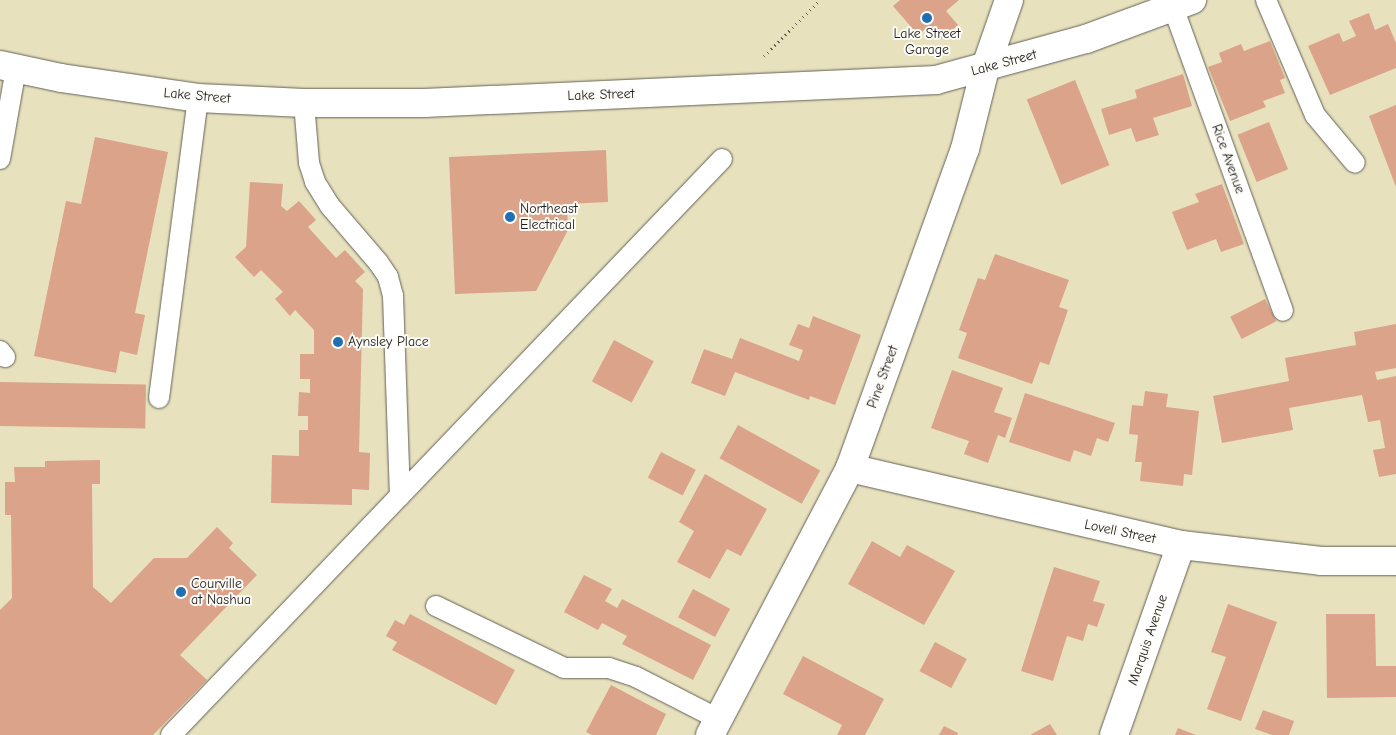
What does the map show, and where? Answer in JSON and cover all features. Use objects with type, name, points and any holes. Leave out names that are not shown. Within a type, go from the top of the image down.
[{"type":"street","name":"Pine Street","points":[[714,727],[850,468],[965,149],[985,69],[1009,0]]},
{"type":"street","name":"Lake Street","points":[[8,67],[198,98],[304,103],[424,103],[936,80],[985,69],[1086,39],[1183,4]]},
{"type":"street","name":"Lovell Street","points":[[850,468],[1181,546],[1321,561],[1396,561]]},
{"type":"street","name":"Marquis Avenue","points":[[1114,735],[1181,546]]},
{"type":"lane","points":[[1266,0],[1315,115],[1355,163]]},
{"type":"lane","name":"Rice Avenue","points":[[1183,4],[1283,311]]},
{"type":"lane","points":[[0,159],[8,67]]},
{"type":"lane","points":[[160,398],[198,98]]},
{"type":"lane","points":[[304,103],[309,163],[315,182],[330,206],[378,262],[388,277],[393,296],[400,496]]},
{"type":"lane","points":[[172,735],[722,159]]},
{"type":"lane","points":[[436,606],[564,668],[618,671],[714,727]]},
{"type":"path","points":[[758,62],[820,0]]},
{"type":"building","name":"Lake Street Garage","points":[[900,0],[959,0],[946,11],[958,25],[940,40],[929,26],[918,35],[893,6]]},
{"type":"building","points":[[1369,13],[1375,30],[1388,24],[1396,43],[1396,68],[1330,95],[1308,46],[1339,33],[1343,42],[1356,36],[1349,21]]},
{"type":"building","points":[[1270,41],[1285,78],[1280,80],[1285,93],[1263,101],[1266,107],[1230,121],[1208,67],[1222,62],[1219,53],[1241,44],[1244,51]]},
{"type":"building","points":[[1183,74],[1192,106],[1153,118],[1159,135],[1136,142],[1131,128],[1109,135],[1101,109],[1137,98],[1135,90]]},
{"type":"building","points":[[1075,80],[1109,165],[1061,185],[1027,99]]},
{"type":"building","points":[[1396,105],[1396,187],[1369,116]]},
{"type":"building","points":[[1269,122],[1288,169],[1257,182],[1237,135]]},
{"type":"building","points":[[95,137],[168,152],[135,313],[145,315],[137,355],[120,351],[116,373],[34,356],[66,201],[81,204]]},
{"type":"building","name":"Northeast Electrical","points":[[606,150],[608,202],[567,204],[568,230],[536,291],[455,294],[449,157]]},
{"type":"building","name":"Aynsley Place","points":[[250,182],[283,184],[281,206],[287,211],[299,201],[316,220],[308,227],[336,258],[345,250],[365,272],[355,281],[363,289],[359,452],[370,453],[369,490],[352,489],[352,505],[271,503],[272,455],[299,456],[299,430],[308,430],[308,416],[298,416],[299,392],[310,393],[310,379],[300,379],[300,354],[314,354],[314,330],[295,310],[290,316],[275,299],[283,292],[261,270],[254,277],[235,257],[246,247]]},
{"type":"building","points":[[1222,184],[1244,244],[1221,252],[1216,239],[1187,250],[1172,212],[1199,202],[1195,194]]},
{"type":"building","points":[[995,254],[1069,280],[1059,307],[1068,310],[1049,365],[1040,362],[1032,384],[958,358],[967,333],[959,330],[978,278],[985,280]]},
{"type":"building","points":[[1265,299],[1276,321],[1242,339],[1230,317]]},
{"type":"building","points":[[813,316],[861,335],[835,405],[810,396],[809,400],[735,372],[725,396],[691,383],[704,349],[732,359],[740,338],[799,361],[803,350],[789,345],[798,324],[809,328]]},
{"type":"building","points":[[1396,324],[1396,368],[1375,372],[1377,380],[1396,376],[1396,474],[1379,477],[1373,450],[1385,448],[1380,420],[1368,422],[1362,395],[1289,408],[1293,430],[1222,443],[1213,396],[1289,381],[1285,358],[1356,345],[1354,332]]},
{"type":"building","points":[[614,340],[654,361],[632,403],[592,381]]},
{"type":"building","points":[[952,370],[1003,388],[994,412],[1012,418],[1005,438],[998,435],[988,463],[964,454],[969,441],[931,428]]},
{"type":"building","points":[[0,382],[146,385],[145,429],[0,426]]},
{"type":"building","points":[[1145,391],[1168,394],[1166,407],[1199,411],[1192,475],[1184,474],[1183,486],[1140,481],[1142,462],[1135,462],[1138,435],[1129,434],[1132,405],[1143,406]]},
{"type":"building","points":[[1025,393],[1115,423],[1108,442],[1097,438],[1091,456],[1074,450],[1070,462],[1009,442]]},
{"type":"building","points":[[738,425],[820,471],[802,504],[720,458]]},
{"type":"building","points":[[661,452],[696,470],[683,496],[648,478]]},
{"type":"building","name":"Courville at Nashua","points":[[100,460],[100,484],[92,484],[93,587],[111,603],[154,558],[187,558],[217,527],[233,543],[229,548],[257,575],[180,655],[207,680],[153,735],[0,735],[0,610],[12,598],[11,515],[5,515],[5,482],[15,482],[14,467],[45,467],[45,461]]},
{"type":"building","points":[[705,474],[767,509],[741,556],[727,549],[710,579],[677,562],[694,531],[679,522]]},
{"type":"building","points":[[872,541],[900,557],[907,545],[955,571],[924,625],[848,584]]},
{"type":"building","points":[[1054,567],[1100,581],[1093,601],[1105,604],[1097,627],[1088,624],[1083,641],[1067,636],[1053,681],[1021,671]]},
{"type":"building","points":[[584,575],[612,589],[605,601],[617,608],[622,599],[711,645],[693,680],[622,644],[627,636],[602,623],[598,630],[564,612]]},
{"type":"building","points":[[693,589],[730,609],[715,637],[678,617]]},
{"type":"building","points":[[1228,604],[1277,622],[1241,721],[1207,709],[1226,657],[1211,652]]},
{"type":"building","points":[[410,614],[515,670],[496,705],[392,650],[397,642],[386,636],[395,620],[404,625]]},
{"type":"building","points":[[1326,614],[1375,614],[1376,666],[1396,666],[1396,697],[1327,698]]},
{"type":"building","points":[[935,642],[967,659],[951,688],[920,671]]},
{"type":"building","points":[[803,656],[884,699],[865,735],[837,735],[842,725],[783,694]]},
{"type":"building","points":[[611,685],[666,714],[656,735],[592,735],[586,732]]},
{"type":"building","points":[[1263,710],[1294,721],[1289,735],[1272,735],[1255,729]]},
{"type":"building","points":[[1050,724],[1057,735],[1030,735]]},
{"type":"building","points":[[944,726],[958,733],[957,735],[939,735]]},
{"type":"building","points":[[1178,728],[1196,735],[1175,735]]},
{"type":"place","name":"Lake Street Garage","points":[[927,18]]},
{"type":"place","name":"Northeast Electrical","points":[[510,217]]},
{"type":"place","name":"Aynsley Place","points":[[338,342]]},
{"type":"place","name":"Courville at Nashua","points":[[181,592]]}]
